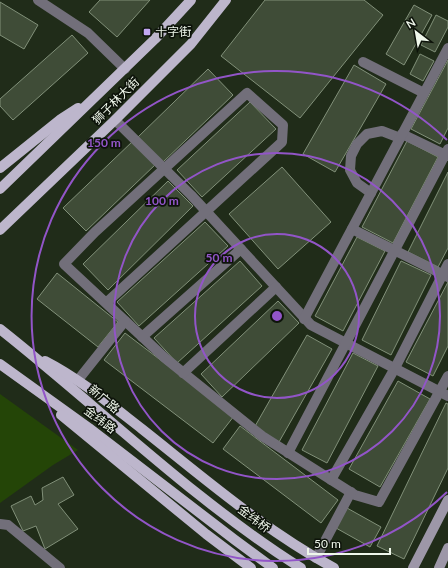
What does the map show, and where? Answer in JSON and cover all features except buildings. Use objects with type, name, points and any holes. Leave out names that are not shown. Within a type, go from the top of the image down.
[{"type":"main road","name":"狮子林大街","points":[[0,189],[125,69],[191,0]]},
{"type":"main road","name":"狮子林大街","points":[[0,230],[116,120],[191,44],[226,0]]},
{"type":"main road","points":[[0,168],[60,119],[100,93]]},
{"type":"main road","name":"新广路","points":[[0,329],[192,489]]},
{"type":"main road","points":[[31,354],[60,368],[78,380],[249,513],[286,540],[334,568]]},
{"type":"main road","name":"金纬路","points":[[0,364],[89,428],[273,568]]},
{"type":"main road","points":[[0,367],[13,373],[151,489],[206,534],[251,568]]},
{"type":"main road","name":"金纬桥","points":[[192,489],[261,541],[301,568]]},
{"type":"main road","points":[[413,568],[448,500]]},
{"type":"main road","points":[[439,568],[448,548]]},
{"type":"street","points":[[38,0],[88,33],[125,69]]},
{"type":"street","points":[[304,319],[448,48]]},
{"type":"street","points":[[363,62],[424,93]]},
{"type":"street","points":[[106,303],[282,142],[283,125],[247,93],[163,168],[95,232],[64,264],[142,337],[183,373],[262,436],[355,495],[379,502],[444,394],[448,376]]},
{"type":"street","points":[[116,120],[206,212],[311,325],[444,394]]},
{"type":"street","points":[[288,453],[447,153],[401,136],[382,132],[367,134],[357,144],[351,156],[350,170],[357,183],[371,193]]},
{"type":"street","points":[[352,229],[445,276]]},
{"type":"street","points":[[142,337],[241,249]]},
{"type":"street","points":[[331,480],[395,368],[445,276],[448,264]]},
{"type":"street","points":[[183,373],[276,288]]},
{"type":"street","points":[[78,380],[125,321]]},
{"type":"street","points":[[316,558],[351,492]]},
{"type":"street","points":[[0,524],[8,525],[60,568]]},
{"type":"green space","points":[[0,394],[78,450],[53,465],[0,503]]},
{"type":"place","name":"十字街","points":[[147,32]]}]
